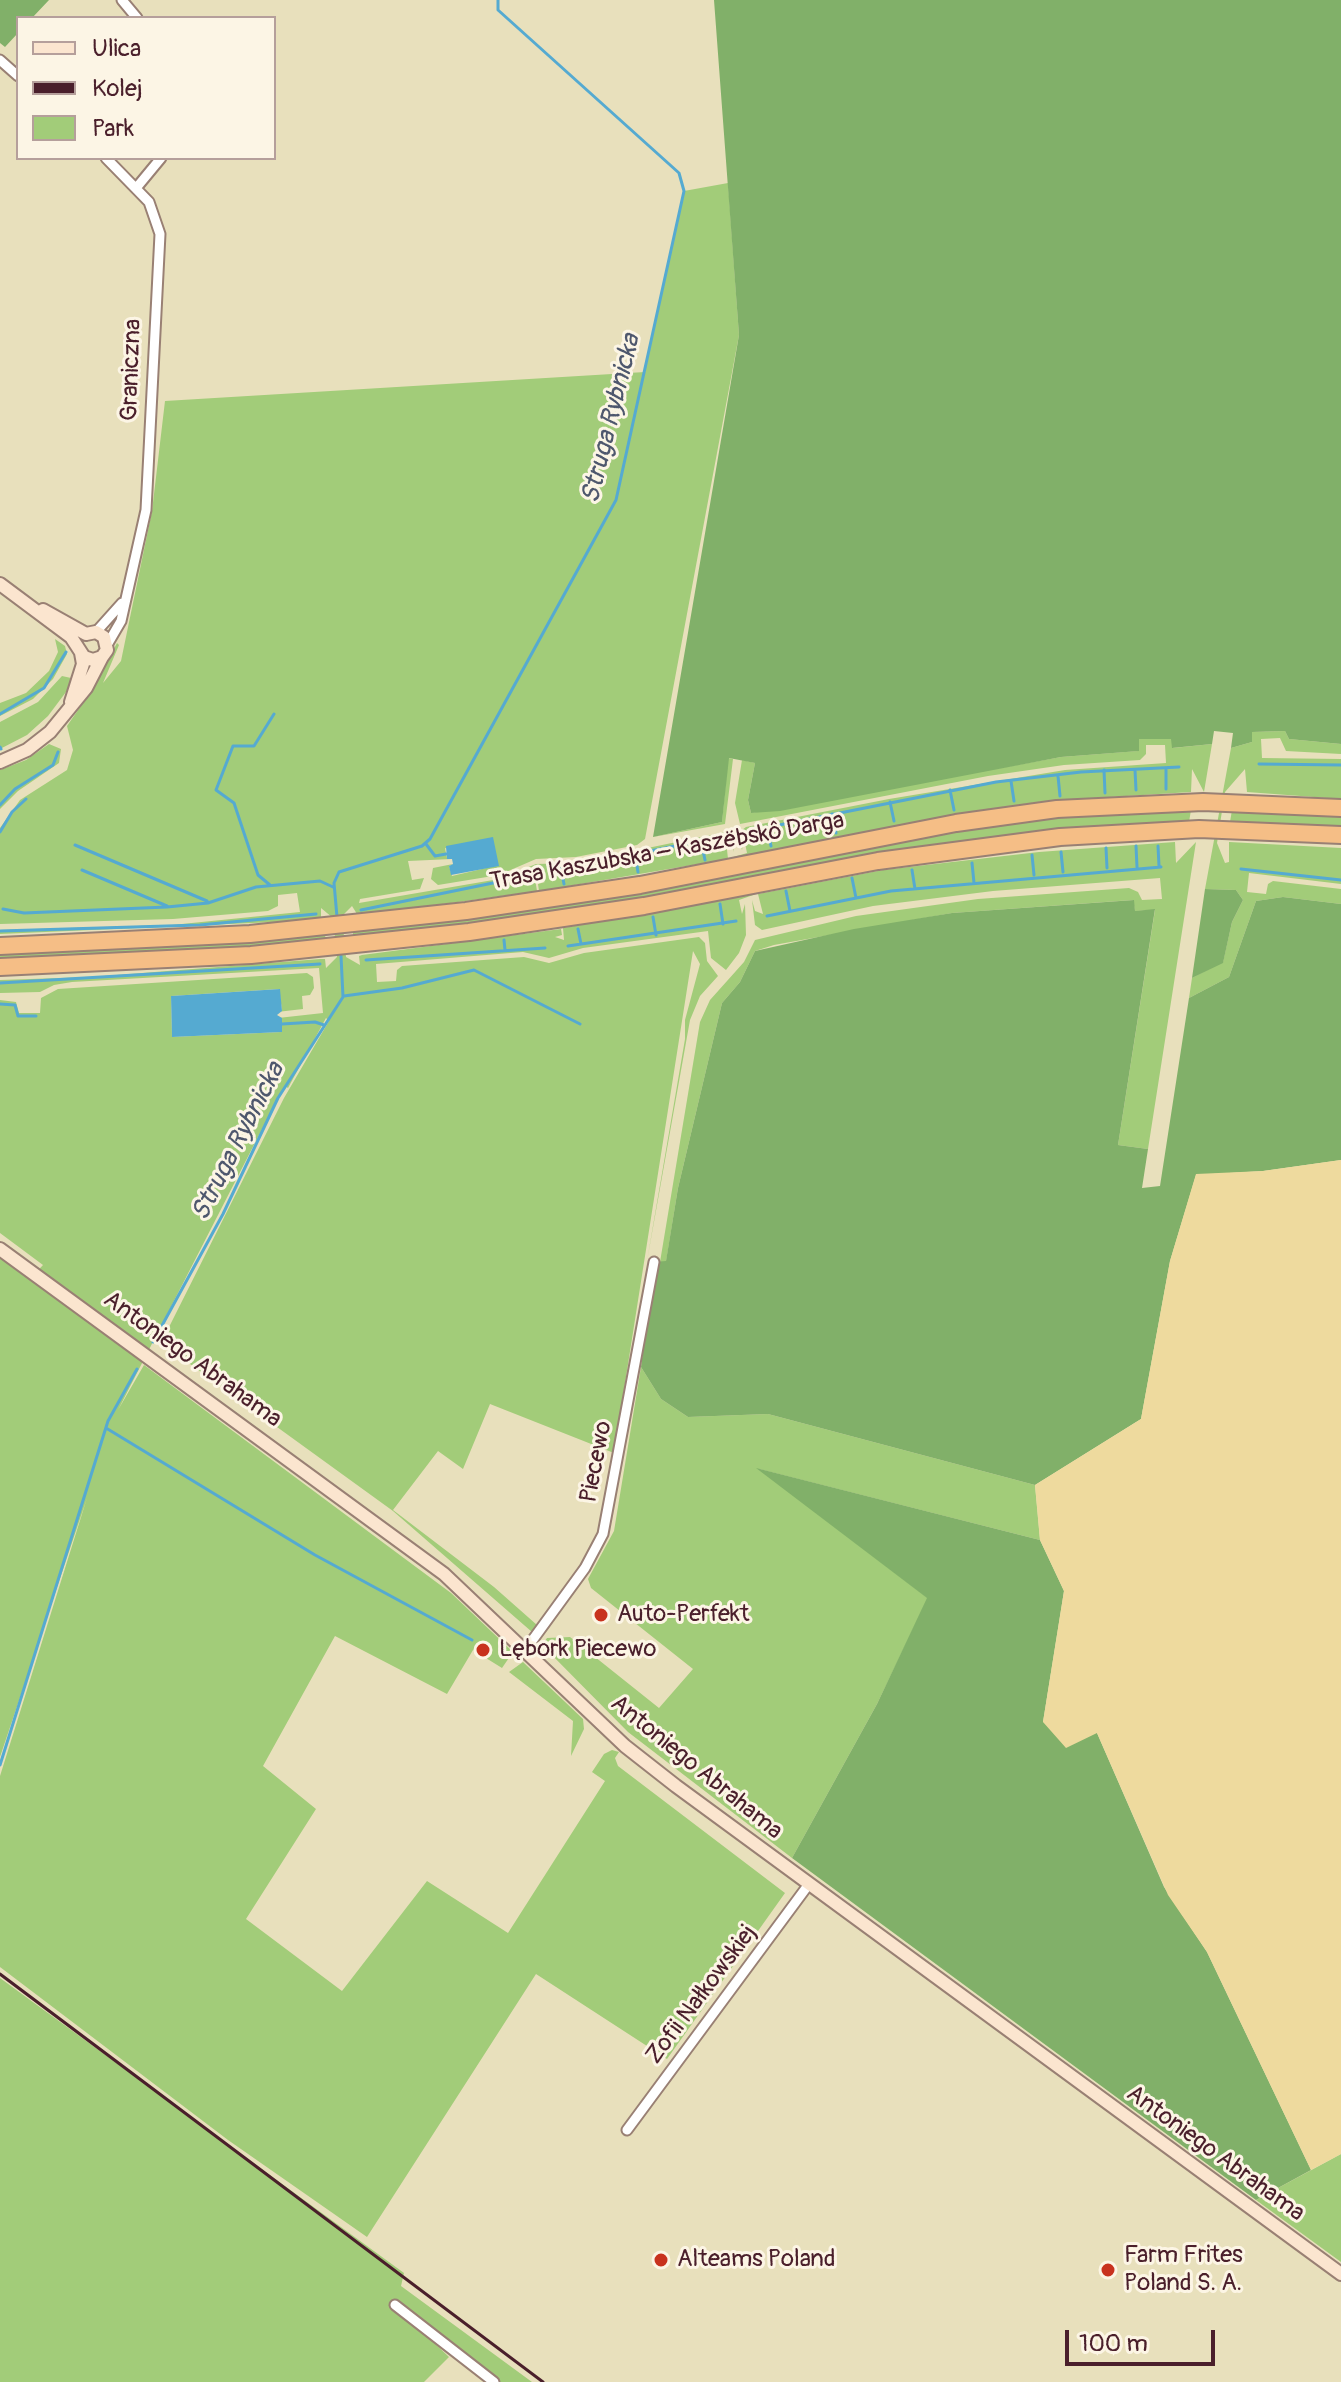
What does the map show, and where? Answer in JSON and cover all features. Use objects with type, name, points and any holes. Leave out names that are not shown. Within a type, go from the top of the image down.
[{"type":"highway","name":"Trasa Kaszubska – Kaszëbskô Darga","points":[[0,946],[250,934],[452,913],[640,885],[1000,816],[1103,806],[1203,802],[1341,808]]},
{"type":"highway","name":"Trasa Kaszubska – Kaszëbskô Darga","points":[[0,967],[220,957],[354,946],[644,906],[960,849],[1105,833],[1218,829],[1341,835]]},
{"type":"main road","points":[[0,584],[104,651],[93,660],[86,641]]},
{"type":"main road","name":"Graniczna","points":[[64,715],[80,675],[86,641]]},
{"type":"main road","name":"Graniczna","points":[[0,762],[33,747],[64,715],[86,688],[104,651]]},
{"type":"main road","name":"Antoniego Abrahama","points":[[0,1249],[414,1551],[526,1649],[625,1746],[1341,2274]]},
{"type":"street","points":[[122,0],[135,16]]},
{"type":"street","points":[[0,60],[16,74]]},
{"type":"street","name":"Graniczna","points":[[104,651],[121,621],[139,546],[150,471],[160,234],[149,202],[108,160]]},
{"type":"street","points":[[137,187],[159,160]]},
{"type":"street","name":"Graniczna","points":[[86,641],[124,600]]},
{"type":"street","name":"Piecewo","points":[[526,1649],[585,1568],[603,1534],[654,1262]]},
{"type":"street","name":"Zofii Nałkowskiej","points":[[627,2130],[809,1884]]},
{"type":"street","points":[[395,2305],[494,2382]]},
{"type":"green space","points":[[0,0],[49,0],[34,16],[16,16],[16,35],[5,47],[0,43]]},
{"type":"green space","points":[[714,0],[1341,0],[1341,744],[1289,739],[1285,731],[1252,732],[1252,742],[1231,748],[1233,733],[1214,731],[1212,744],[1172,748],[1171,739],[1139,739],[1139,751],[1061,757],[780,811],[751,813],[748,800],[755,763],[729,758],[722,822],[653,837],[739,335]]},
{"type":"green space","points":[[728,183],[739,335],[645,839],[637,845],[576,857],[536,859],[499,875],[438,885],[431,879],[433,868],[453,864],[449,866],[452,876],[499,865],[445,848],[447,858],[452,859],[408,861],[412,880],[424,878],[420,889],[360,899],[359,903],[499,879],[536,864],[575,863],[725,832],[731,836],[734,852],[730,841],[726,840],[728,859],[539,891],[538,884],[545,882],[535,879],[537,891],[451,903],[357,914],[352,906],[342,916],[346,957],[360,965],[359,956],[362,955],[561,929],[562,935],[555,937],[564,940],[563,928],[756,894],[739,900],[742,914],[745,904],[746,935],[739,953],[726,970],[711,958],[708,931],[583,948],[549,958],[523,952],[376,964],[377,982],[396,981],[397,970],[402,966],[524,957],[549,963],[584,953],[699,937],[705,943],[707,961],[718,976],[700,996],[690,1020],[647,1261],[685,1039],[685,1020],[700,964],[693,951],[614,1453],[490,1404],[463,1469],[438,1451],[393,1510],[494,1587],[537,1625],[532,1632],[393,1511],[161,1343],[284,1098],[329,1021],[326,1018],[288,1088],[285,1086],[278,1098],[118,1410],[144,1365],[451,1593],[513,1652],[502,1668],[473,1650],[447,1694],[335,1636],[263,1766],[316,1809],[246,1919],[342,1991],[427,1881],[508,1933],[605,1781],[592,1772],[604,1754],[612,1750],[619,1752],[615,1758],[618,1766],[785,1893],[667,2059],[536,1974],[367,2237],[228,2140],[0,1967],[0,1776],[87,1498],[0,1757],[0,1258],[30,1279],[43,1265],[0,1233],[0,1000],[16,1002],[19,1013],[40,1013],[41,998],[58,989],[307,973],[313,977],[314,988],[310,995],[302,996],[303,1009],[277,1012],[282,1010],[279,989],[171,996],[172,1037],[282,1032],[282,1018],[278,1018],[323,1013],[319,968],[72,982],[54,985],[40,992],[0,993],[0,980],[91,977],[320,959],[325,959],[326,968],[337,957],[333,918],[321,908],[321,917],[275,922],[0,934],[0,930],[172,925],[300,912],[297,893],[278,895],[278,906],[268,911],[173,919],[0,924],[0,828],[20,800],[67,770],[73,750],[67,726],[94,687],[117,643],[119,645],[103,683],[121,661],[152,511],[165,401],[645,372],[684,191]]},
{"type":"green space","points":[[55,639],[65,646],[67,654],[53,679],[33,699],[0,716],[0,703],[26,693],[49,671],[58,652]]},
{"type":"green space","points":[[62,676],[71,678],[69,688],[48,716],[27,735],[0,749],[0,722],[38,702]]},
{"type":"green space","points":[[1285,731],[1289,739],[1341,744],[1341,754],[1286,751],[1280,738],[1261,739],[1262,758],[1341,759],[1341,799],[1247,792],[1245,769],[1225,792],[1217,843],[1225,863],[1229,862],[1229,842],[1341,848],[1341,884],[1249,873],[1247,892],[1266,894],[1268,884],[1273,881],[1341,889],[1341,904],[1283,897],[1256,901],[1229,977],[1189,998],[1192,978],[1223,962],[1232,922],[1243,900],[1236,890],[1205,889],[1231,748],[1252,742],[1252,732]]},
{"type":"green space","points":[[1139,739],[1172,739],[1173,748],[1212,744],[1204,792],[1192,769],[1191,792],[1046,801],[960,813],[730,858],[747,853],[744,838],[742,850],[738,833],[746,827],[889,799],[1065,770],[1166,763],[1165,745],[1146,745],[1146,754],[1140,760],[1064,765],[988,776],[740,824],[735,803],[742,760],[755,763],[748,800],[751,813],[1061,757],[1138,751]]},
{"type":"green space","points":[[49,744],[61,749],[59,763],[18,791],[0,809],[0,770],[26,760]]},
{"type":"green space","points":[[728,758],[733,759],[725,824],[653,837],[722,822]]},
{"type":"green space","points":[[1191,810],[1189,822],[1088,827],[959,842],[621,902],[353,938],[353,932],[620,896],[957,830],[1087,814]]},
{"type":"green space","points":[[1232,810],[1341,815],[1341,828],[1230,822]]},
{"type":"green space","points":[[1175,842],[1176,863],[1196,842],[1148,1149],[1118,1145],[1155,910],[1135,911],[1133,900],[952,913],[774,945],[755,951],[740,982],[722,1003],[678,1188],[666,1262],[660,1262],[700,1022],[710,1000],[744,962],[755,940],[856,916],[978,899],[1129,888],[1138,892],[1142,900],[1162,899],[1160,878],[993,891],[873,906],[762,930],[755,925],[752,900],[755,911],[763,914],[758,894],[883,870],[1039,852]]},
{"type":"green space","points":[[1205,889],[1236,890],[1243,900],[1232,922],[1223,963],[1192,978]]},
{"type":"green space","points":[[1283,897],[1341,904],[1341,1160],[1263,1171],[1196,1175],[1170,1261],[1141,1419],[1035,1485],[768,1414],[688,1417],[661,1399],[641,1367],[654,1262],[666,1261],[678,1188],[722,1003],[740,982],[755,951],[854,929],[952,913],[1134,900],[1135,911],[1155,909],[1118,1145],[1148,1149],[1142,1188],[1160,1186],[1189,998],[1229,977],[1256,901]]},
{"type":"green space","points":[[325,935],[326,941],[248,948],[0,960],[0,954],[170,947]]},
{"type":"green space","points":[[641,1367],[661,1399],[688,1417],[768,1414],[1035,1485],[1040,1540],[759,1469],[928,1598],[877,1704],[792,1858],[628,1732],[542,1645],[547,1638],[570,1637],[659,1708],[693,1669],[591,1588],[588,1579],[614,1531]]},
{"type":"green space","points":[[756,1468],[1040,1540],[1064,1591],[1043,1722],[1097,1733],[1164,1887],[1207,1952],[1311,2170],[1256,2200],[792,1858],[877,1704],[927,1598]]},
{"type":"green space","points":[[523,1662],[583,1719],[584,1729],[571,1756],[573,1721],[509,1672]]},
{"type":"green space","points":[[0,1978],[404,2273],[401,2286],[532,2382],[494,2382],[403,2313],[449,2357],[424,2382],[0,2382]]},
{"type":"green space","points":[[1341,2154],[1341,2262],[1256,2200]]},
{"type":"sand","points":[[1341,1160],[1341,2154],[1311,2170],[1207,1952],[1168,1895],[1097,1733],[1066,1748],[1043,1722],[1064,1591],[1040,1540],[1035,1485],[1141,1419],[1170,1261],[1196,1174],[1263,1171]]},
{"type":"water","points":[[493,837],[499,866],[451,875],[449,866],[453,864],[452,859],[447,859],[446,846]]},
{"type":"water","points":[[280,989],[282,1011],[277,1015],[282,1018],[282,1032],[172,1037],[171,996]]},
{"type":"waterway","name":"Struga Rybnicka","points":[[337,917],[334,883],[339,872],[422,846],[430,839],[616,500],[684,191],[679,173],[498,10],[498,0]]},
{"type":"waterway","points":[[0,714],[44,688],[66,652]]},
{"type":"waterway","points":[[270,885],[258,875],[234,803],[216,790],[233,746],[254,746],[274,714]]},
{"type":"waterway","points":[[0,805],[15,789],[53,765],[58,752]]},
{"type":"waterway","points":[[1259,764],[1341,765]]},
{"type":"waterway","points":[[749,831],[996,782],[1081,772],[1179,767]]},
{"type":"waterway","points":[[1166,769],[1166,789]]},
{"type":"waterway","points":[[1104,770],[1105,793]]},
{"type":"waterway","points":[[1135,770],[1136,790]]},
{"type":"waterway","points":[[1058,776],[1060,796]]},
{"type":"waterway","points":[[1011,781],[1014,801]]},
{"type":"waterway","points":[[950,790],[954,810]]},
{"type":"waterway","points":[[0,832],[12,812],[26,799]]},
{"type":"waterway","points":[[890,802],[894,821]]},
{"type":"waterway","points":[[832,814],[836,833]]},
{"type":"waterway","points":[[767,828],[771,846]]},
{"type":"waterway","points":[[555,870],[720,837]]},
{"type":"waterway","points":[[701,841],[705,860]]},
{"type":"waterway","points":[[426,844],[435,856],[446,854]]},
{"type":"waterway","points":[[75,845],[207,901]]},
{"type":"waterway","points":[[1136,846],[1137,867]]},
{"type":"waterway","points":[[1158,846],[1159,866]]},
{"type":"waterway","points":[[1106,848],[1107,868]]},
{"type":"waterway","points":[[1061,852],[1063,872]]},
{"type":"waterway","points":[[635,854],[638,872]]},
{"type":"waterway","points":[[1032,855],[1034,875]]},
{"type":"waterway","points":[[972,863],[974,883]]},
{"type":"waterway","points":[[767,916],[891,891],[1161,867]]},
{"type":"waterway","points":[[561,869],[564,884]]},
{"type":"waterway","points":[[1241,869],[1341,880]]},
{"type":"waterway","points":[[82,870],[167,906]]},
{"type":"waterway","points":[[912,870],[915,889]]},
{"type":"waterway","points":[[361,910],[532,875]]},
{"type":"waterway","points":[[852,878],[856,898]]},
{"type":"waterway","points":[[3,909],[24,913],[167,907],[208,903],[256,887],[320,881],[333,887]]},
{"type":"waterway","points":[[786,891],[790,911]]},
{"type":"waterway","points":[[720,904],[723,924]]},
{"type":"waterway","points":[[0,931],[200,925],[316,914]]},
{"type":"waterway","points":[[653,917],[656,935]]},
{"type":"waterway","points":[[568,946],[736,921]]},
{"type":"waterway","points":[[578,929],[581,944]]},
{"type":"waterway","points":[[354,936],[362,935]]},
{"type":"waterway","points":[[504,940],[505,950]]},
{"type":"waterway","points":[[366,960],[545,948]]},
{"type":"waterway","points":[[177,951],[193,950]]},
{"type":"waterway","name":"Struga Rybnicka","points":[[153,1342],[223,1214],[278,1098],[343,997],[341,956]]},
{"type":"waterway","points":[[0,983],[320,964]]},
{"type":"waterway","points":[[344,996],[402,988],[474,970],[580,1024]]},
{"type":"waterway","points":[[0,1004],[15,1005],[18,1016],[36,1016]]},
{"type":"waterway","points":[[282,1024],[315,1022],[324,1025]]},
{"type":"waterway","name":"Struga Rybnicka","points":[[0,1765],[108,1421],[137,1369]]},
{"type":"waterway","points":[[106,1428],[315,1555],[472,1640]]},
{"type":"railway","points":[[0,1974],[543,2382]]},
{"type":"place","name":"Auto-Perfekt","points":[[601,1615]]},
{"type":"place","name":"Lębork Piecewo","points":[[483,1650]]},
{"type":"place","name":"Alteams Poland","points":[[661,2260]]},
{"type":"place","name":"Farm Frites Poland S. A.","points":[[1108,2270]]}]
